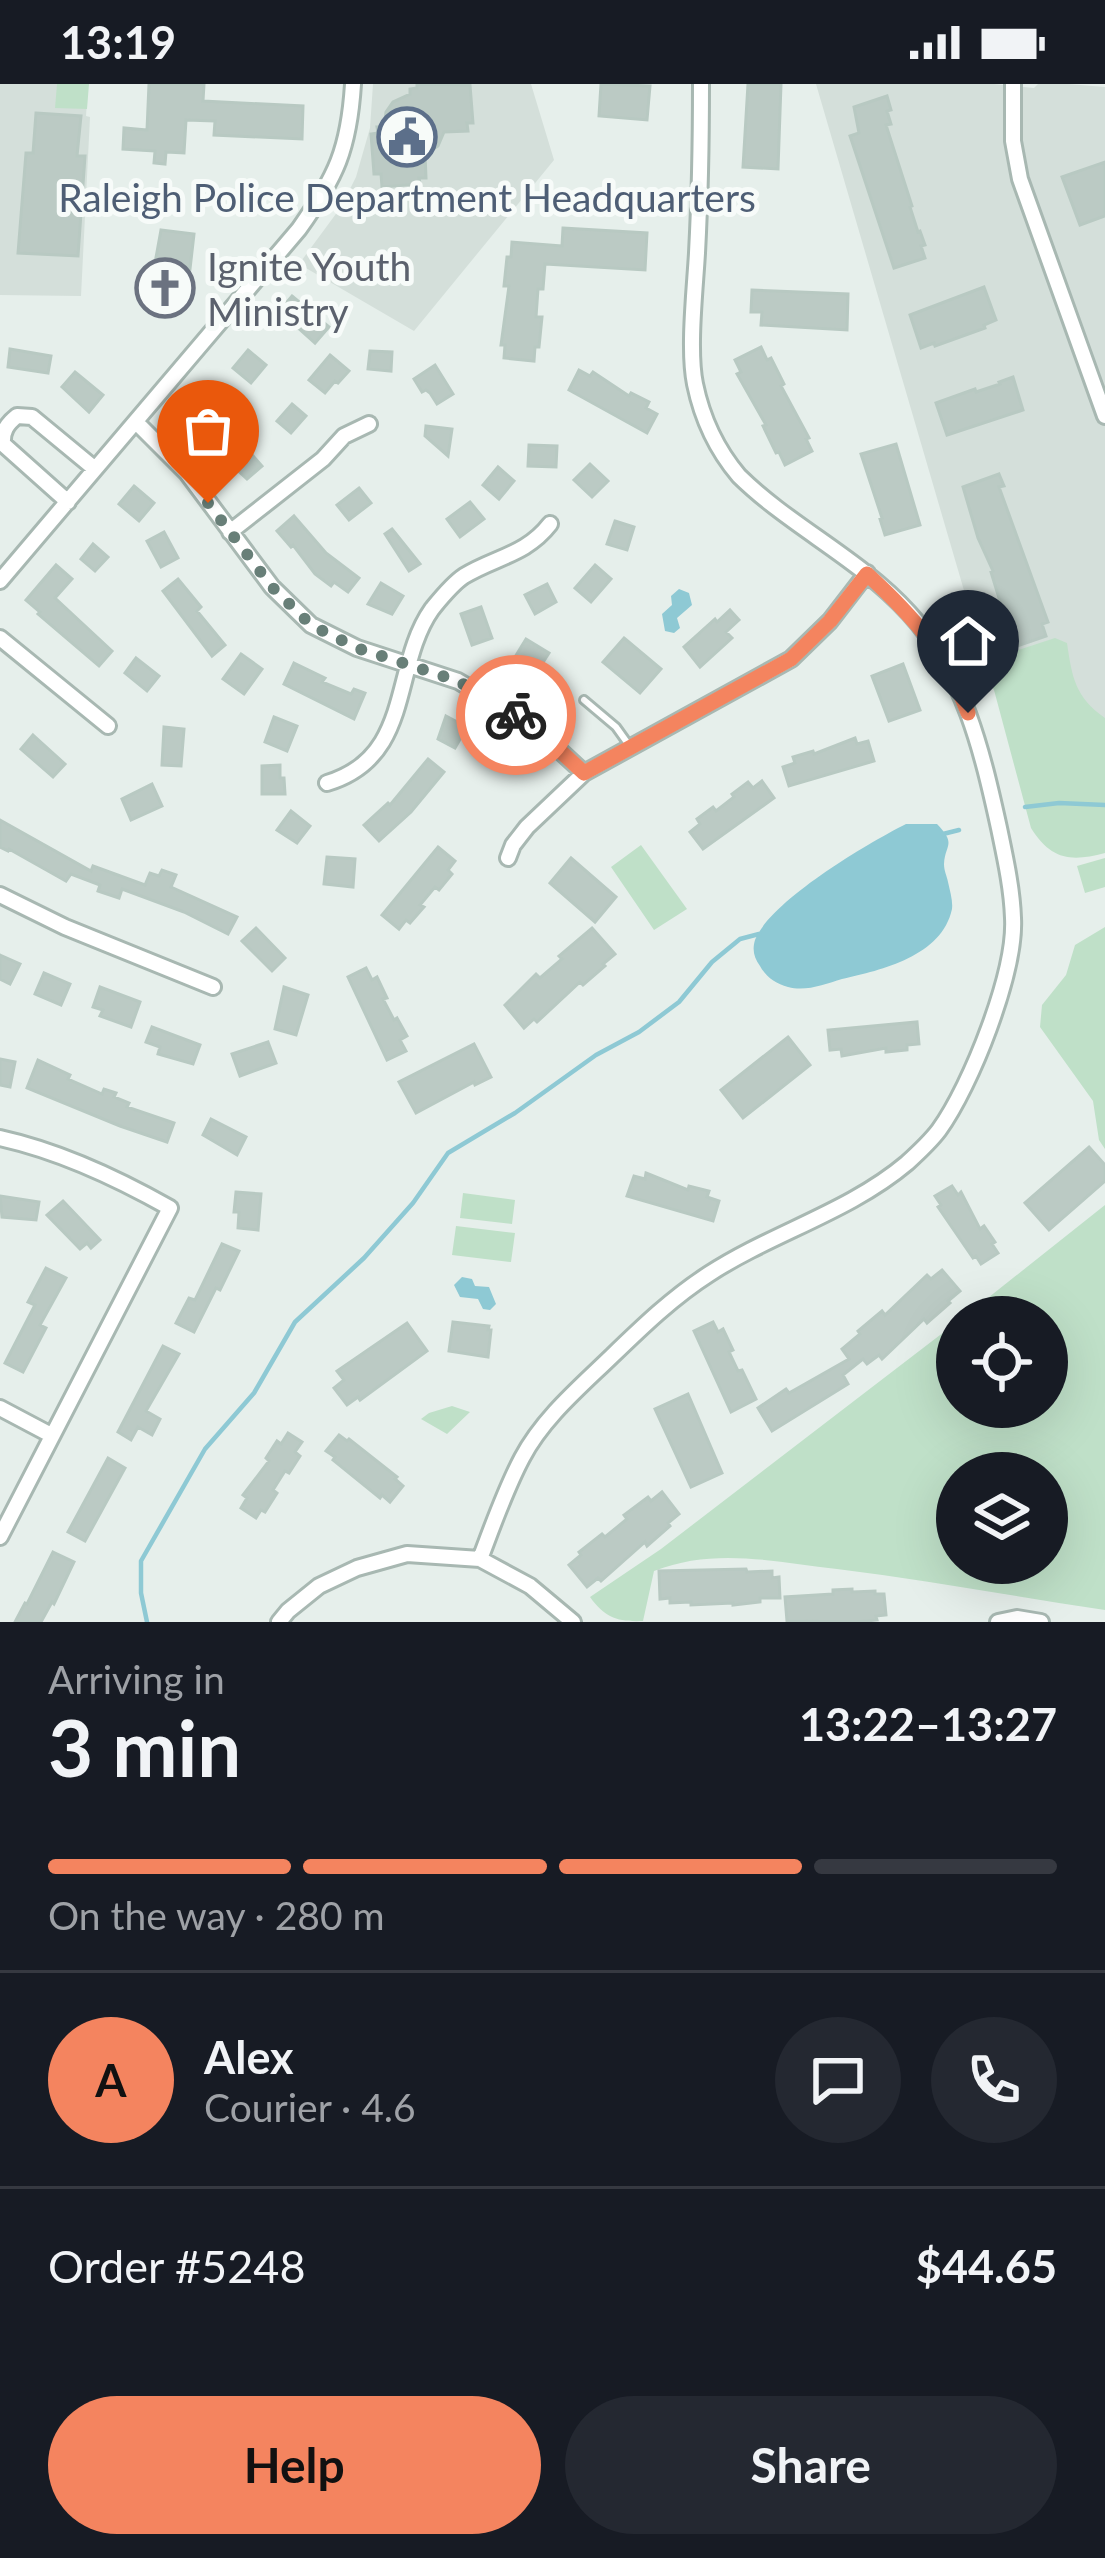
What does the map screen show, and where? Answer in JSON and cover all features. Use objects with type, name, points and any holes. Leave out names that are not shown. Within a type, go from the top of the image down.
[{"type":"street","points":[[0,581],[298,229],[328,187],[344,153],[353,84]]},
{"type":"street","points":[[480,1559],[523,1455],[568,1397],[650,1319],[710,1274],[855,1198],[906,1164],[937,1132],[962,1092],[988,1028],[1006,971],[1014,921],[1005,856],[977,738],[960,689],[938,650],[909,613],[867,574],[752,488],[724,458],[704,417],[694,379],[701,84]]},
{"type":"street","points":[[1013,84],[1012,141],[1020,179],[1105,416]]},
{"type":"street","points":[[68,502],[3,444],[2,434],[10,421],[17,416],[32,417],[95,470]]},
{"type":"street","points":[[136,422],[187,473],[272,587],[311,625],[357,648],[458,681],[531,724],[584,773]]},
{"type":"street","points":[[230,532],[323,459],[344,436],[369,424]]},
{"type":"street","points":[[327,783],[359,768],[385,738],[417,634],[451,587],[528,547],[550,524]]},
{"type":"street","points":[[508,858],[527,827],[584,773],[791,659],[830,621],[867,574]]},
{"type":"street","points":[[0,638],[108,727]]},
{"type":"street","points":[[0,895],[65,927],[213,987]]},
{"type":"street","points":[[0,1138],[80,1163],[170,1208],[0,1537]]},
{"type":"street","points":[[0,1408],[51,1435]]},
{"type":"street","points":[[279,1622],[319,1586],[407,1554],[480,1559],[530,1586],[573,1622]]},
{"type":"street","points":[[998,1622],[1017,1618],[1040,1622]]},
{"type":"lane","points":[[584,700],[616,727],[631,748]]},
{"type":"shaded area","points":[[0,84],[88,84],[81,296],[0,295]]},
{"type":"shaded area","points":[[373,84],[531,84],[554,160],[414,331],[299,264],[341,207],[356,177],[370,128]]},
{"type":"shaded area","points":[[816,84],[1105,87],[1105,740],[989,676]]},
{"type":"green space","points":[[57,84],[89,84],[87,109],[55,108]]},
{"type":"green space","points":[[1055,638],[1067,643],[1081,694],[1105,718],[1105,853],[1093,856],[1054,852],[1031,828],[994,690],[979,663]]},
{"type":"green space","points":[[641,845],[687,909],[654,930],[611,867]]},
{"type":"green space","points":[[1105,858],[1105,887],[1085,893],[1077,866]]},
{"type":"green space","points":[[1105,927],[1105,1149],[1099,1140],[1093,1101],[1040,1027],[1042,1005],[1066,975],[1075,945]]},
{"type":"green space","points":[[463,1193],[515,1200],[512,1224],[460,1218]]},
{"type":"green space","points":[[1105,1205],[1105,1610],[941,1584],[1068,1584],[1068,1452],[936,1452],[936,1583],[722,1558],[654,1571],[643,1621],[613,1617],[590,1597],[661,1549],[936,1338],[936,1428],[1068,1428],[1068,1296],[990,1296]]},
{"type":"green space","points":[[456,1226],[515,1233],[511,1262],[452,1255]]},
{"type":"green space","points":[[452,1406],[470,1412],[447,1434],[421,1419],[429,1413]]},
{"type":"water","points":[[679,589],[689,593],[692,605],[677,618],[680,628],[674,633],[665,631],[662,614]]},
{"type":"water","points":[[906,824],[937,824],[948,841],[944,867],[952,909],[936,938],[892,965],[815,987],[788,987],[768,977],[754,951],[764,925],[822,874]]},
{"type":"water","points":[[462,1277],[472,1279],[475,1286],[489,1287],[496,1304],[483,1309],[478,1299],[460,1297],[454,1285]]},
{"type":"building","points":[[149,84],[204,84],[203,101],[303,106],[302,139],[214,135],[215,121],[186,120],[184,153],[166,152],[165,164],[154,163],[155,151],[123,149],[124,128],[147,130]]},
{"type":"building","name":"Raleigh Police Department Headquarters","points":[[417,84],[470,85],[473,123],[467,123],[468,131],[444,132],[438,146],[425,154],[426,178],[419,178],[420,184],[382,187],[381,174],[374,174],[371,134],[384,127],[393,102],[410,94]]},
{"type":"building","points":[[601,84],[650,86],[647,120],[599,116]]},
{"type":"building","points":[[748,84],[781,84],[778,169],[743,167]]},
{"type":"building","points":[[887,96],[891,124],[886,125],[925,245],[921,246],[925,258],[894,268],[850,136],[859,133],[854,107]]},
{"type":"building","points":[[36,113],[81,116],[77,156],[85,156],[78,256],[18,253],[26,153],[33,153]]},
{"type":"building","points":[[1105,162],[1105,216],[1080,225],[1062,177]]},
{"type":"building","points":[[563,228],[647,233],[645,270],[545,264],[543,289],[538,289],[536,317],[542,317],[534,361],[504,358],[505,345],[501,345],[509,286],[504,286],[512,242],[562,246]]},
{"type":"building","name":"Ignite Youth Ministry","points":[[161,230],[194,234],[190,269],[183,268],[177,310],[147,307]]},
{"type":"building","points":[[984,287],[996,320],[985,328],[921,348],[910,315]]},
{"type":"building","points":[[752,290],[848,294],[847,330],[761,325],[762,312],[751,312]]},
{"type":"building","points":[[292,296],[329,327],[315,343],[279,317]]},
{"type":"building","points":[[761,347],[784,384],[812,451],[785,465],[737,374],[741,372],[735,360]]},
{"type":"building","points":[[10,349],[51,356],[48,373],[8,367]]},
{"type":"building","points":[[248,350],[266,365],[251,383],[233,368]]},
{"type":"building","points":[[370,351],[392,352],[391,371],[368,369]]},
{"type":"building","points":[[330,355],[349,371],[325,393],[309,380]]},
{"type":"building","points":[[435,365],[453,394],[437,404],[414,379]]},
{"type":"building","points":[[579,370],[590,376],[593,372],[629,396],[649,402],[646,408],[657,414],[647,433],[569,390]]},
{"type":"building","points":[[75,372],[103,395],[89,412],[62,387]]},
{"type":"building","points":[[1013,377],[1023,410],[947,435],[936,403]]},
{"type":"building","points":[[209,404],[227,423],[213,437],[194,418]]},
{"type":"building","points":[[292,404],[306,416],[291,433],[277,421]]},
{"type":"building","points":[[426,426],[452,429],[448,456],[425,436]]},
{"type":"building","points":[[240,441],[262,466],[247,479],[223,457]]},
{"type":"building","points":[[896,444],[920,525],[885,535],[861,454]]},
{"type":"building","points":[[529,445],[557,446],[556,467],[528,466]]},
{"type":"building","points":[[590,464],[608,481],[592,497],[574,480]]},
{"type":"building","points":[[498,467],[514,481],[499,499],[483,485]]},
{"type":"building","points":[[999,474],[1004,486],[999,487],[1048,622],[1042,624],[1046,636],[1014,647],[963,487]]},
{"type":"building","points":[[134,486],[154,503],[139,521],[119,504]]},
{"type":"building","points":[[359,488],[371,503],[349,520],[337,505]]},
{"type":"building","points":[[470,502],[484,519],[460,537],[447,519]]},
{"type":"building","points":[[294,516],[326,553],[359,578],[348,592],[315,574],[277,531]]},
{"type":"building","points":[[615,521],[634,527],[627,550],[607,544]]},
{"type":"building","points":[[392,529],[420,564],[409,571],[385,534]]},
{"type":"building","points":[[164,532],[178,558],[161,567],[147,541]]},
{"type":"building","points":[[93,544],[108,557],[95,571],[81,559]]},
{"type":"building","points":[[56,565],[72,579],[55,598],[112,651],[99,666],[26,600]]},
{"type":"building","points":[[595,565],[611,579],[591,602],[575,588]]},
{"type":"building","points":[[178,579],[225,645],[212,656],[163,591]]},
{"type":"building","points":[[381,583],[403,596],[392,614],[368,604]]},
{"type":"building","points":[[547,584],[556,602],[535,614],[525,595]]},
{"type":"building","points":[[481,607],[492,638],[472,645],[461,614]]},
{"type":"building","points":[[730,610],[739,620],[726,632],[732,638],[700,667],[684,647]]},
{"type":"building","points":[[624,638],[661,669],[640,693],[603,662]]},
{"type":"building","points":[[526,639],[549,653],[537,672],[515,657]]},
{"type":"building","points":[[241,654],[262,669],[244,694],[223,679]]},
{"type":"building","points":[[136,658],[159,676],[147,691],[125,673]]},
{"type":"building","points":[[294,663],[325,678],[322,682],[351,694],[354,689],[365,693],[354,719],[284,684]]},
{"type":"building","points":[[903,664],[920,710],[889,721],[872,676]]},
{"type":"building","points":[[446,716],[467,727],[455,748],[438,739]]},
{"type":"building","points":[[274,717],[297,726],[287,751],[265,742]]},
{"type":"building","points":[[164,727],[184,729],[181,766],[162,765]]},
{"type":"building","points":[[33,735],[65,764],[53,777],[21,749]]},
{"type":"building","points":[[855,738],[857,744],[868,741],[874,761],[789,786],[783,767],[795,763],[793,757]]},
{"type":"building","points":[[428,759],[444,772],[379,841],[364,825],[390,805]]},
{"type":"building","points":[[280,765],[285,794],[262,794],[262,766]]},
{"type":"building","points":[[762,781],[774,798],[703,849],[690,832],[700,824],[697,819],[713,807],[716,811],[748,782],[753,788]]},
{"type":"building","points":[[152,784],[162,806],[131,820],[122,799]]},
{"type":"building","points":[[291,811],[310,826],[297,843],[277,830]]},
{"type":"building","points":[[0,820],[91,871],[93,866],[145,885],[150,873],[159,876],[162,870],[176,875],[171,887],[237,917],[228,934],[122,889],[119,898],[71,874],[66,881],[0,847]]},
{"type":"building","points":[[438,847],[455,861],[448,870],[452,874],[439,890],[435,887],[410,923],[406,920],[399,929],[382,915]]},
{"type":"building","points":[[327,857],[355,859],[353,887],[324,884]]},
{"type":"building","points":[[571,858],[616,897],[595,922],[550,883]]},
{"type":"building","points":[[256,928],[285,958],[272,971],[242,941]]},
{"type":"building","points":[[592,928],[615,954],[583,985],[580,982],[537,1022],[534,1019],[524,1028],[505,1005]]},
{"type":"building","points":[[0,955],[20,964],[10,984],[0,979]]},
{"type":"building","points":[[366,968],[372,980],[377,977],[387,998],[383,999],[407,1036],[400,1040],[406,1051],[387,1060],[348,977]]},
{"type":"building","points":[[44,973],[70,984],[61,1005],[35,994]]},
{"type":"building","points":[[100,987],[140,1002],[131,1027],[100,1016],[103,1010],[93,1007]]},
{"type":"building","points":[[284,987],[308,995],[296,1035],[275,1029]]},
{"type":"building","points":[[917,1022],[919,1044],[907,1045],[907,1050],[886,1052],[886,1048],[842,1056],[841,1049],[830,1050],[828,1030]]},
{"type":"building","points":[[152,1027],[200,1045],[193,1064],[158,1054],[160,1047],[146,1042]]},
{"type":"building","points":[[788,1037],[810,1065],[743,1118],[721,1090]]},
{"type":"building","points":[[268,1042],[276,1063],[240,1076],[232,1054]]},
{"type":"building","points":[[474,1044],[491,1077],[416,1113],[399,1082]]},
{"type":"building","points":[[0,1059],[15,1062],[10,1087],[0,1085]]},
{"type":"building","points":[[38,1060],[102,1094],[104,1089],[116,1093],[114,1097],[129,1103],[127,1107],[174,1123],[167,1142],[27,1088]]},
{"type":"building","points":[[211,1119],[246,1137],[237,1155],[203,1135]]},
{"type":"building","points":[[1089,1147],[1105,1165],[1105,1181],[1049,1230],[1025,1203]]},
{"type":"building","points":[[646,1173],[688,1190],[689,1186],[709,1191],[707,1197],[719,1201],[713,1221],[627,1196],[634,1176],[645,1179]]},
{"type":"building","points":[[952,1186],[958,1195],[961,1192],[980,1229],[984,1226],[995,1242],[998,1253],[981,1264],[938,1207],[935,1196]]},
{"type":"building","points":[[236,1192],[261,1194],[258,1230],[238,1228]]},
{"type":"building","points":[[0,1196],[39,1202],[36,1220],[2,1217]]},
{"type":"building","points":[[63,1201],[100,1240],[91,1248],[87,1243],[80,1249],[47,1215]]},
{"type":"building","points":[[222,1244],[239,1251],[194,1332],[176,1323],[189,1298],[195,1300]]},
{"type":"building","points":[[46,1268],[66,1278],[40,1325],[46,1328],[23,1372],[5,1363],[35,1305],[28,1302]]},
{"type":"building","points":[[942,1270],[960,1291],[954,1296],[936,1296],[936,1315],[927,1323],[924,1319],[882,1359],[879,1355],[867,1364],[863,1359],[843,1375],[848,1384],[772,1431],[758,1408],[849,1359],[842,1349],[858,1331],[882,1311],[885,1315],[927,1275],[931,1279]]},
{"type":"building","points":[[453,1322],[489,1326],[488,1357],[449,1351]]},
{"type":"building","points":[[713,1322],[718,1332],[723,1329],[733,1350],[729,1352],[756,1399],[731,1412],[694,1331]]},
{"type":"building","points":[[407,1323],[427,1351],[347,1405],[334,1388],[344,1380],[337,1371]]},
{"type":"building","points":[[163,1346],[179,1354],[146,1411],[160,1419],[152,1435],[138,1427],[131,1440],[118,1432]]},
{"type":"building","points":[[688,1394],[722,1473],[691,1487],[655,1409]]},
{"type":"building","points":[[288,1433],[302,1442],[295,1452],[300,1456],[273,1490],[277,1493],[265,1512],[261,1510],[256,1518],[241,1508],[247,1498],[243,1495],[269,1461],[266,1458],[277,1441],[281,1444]]},
{"type":"building","points":[[339,1435],[397,1477],[403,1486],[390,1502],[326,1451]]},
{"type":"building","points":[[108,1458],[125,1468],[85,1541],[68,1532]]},
{"type":"building","points":[[662,1492],[679,1514],[670,1526],[587,1587],[569,1565],[579,1552],[602,1534],[605,1537],[648,1497],[651,1501]]},
{"type":"building","points":[[53,1552],[74,1562],[54,1604],[41,1622],[15,1622],[27,1604]]},
{"type":"building","points":[[659,1571],[772,1571],[772,1578],[779,1577],[780,1598],[733,1605],[660,1599]]},
{"type":"building","points":[[852,1589],[884,1594],[886,1615],[855,1622],[787,1621],[785,1597]]},
{"type":"waterway","points":[[1025,807],[1105,805]]},
{"type":"waterway","points":[[943,834],[959,830]]},
{"type":"waterway","points":[[147,1622],[141,1561],[205,1449],[254,1393],[295,1322],[364,1258],[413,1203],[448,1153],[639,1032],[679,1002],[712,962],[740,939],[759,934]]},
{"type":"way so far","points":[[208,503],[272,587],[311,625],[357,648],[458,681],[516,715]]},
{"type":"place","name":"Raleigh Police Department Headquarters","points":[[407,137]]},
{"type":"place","name":"Ignite Youth Ministry","points":[[165,288]]},
{"type":"route","points":[[516,715],[584,773],[791,659],[830,621],[867,574],[909,613],[938,650],[968,713]]}]
